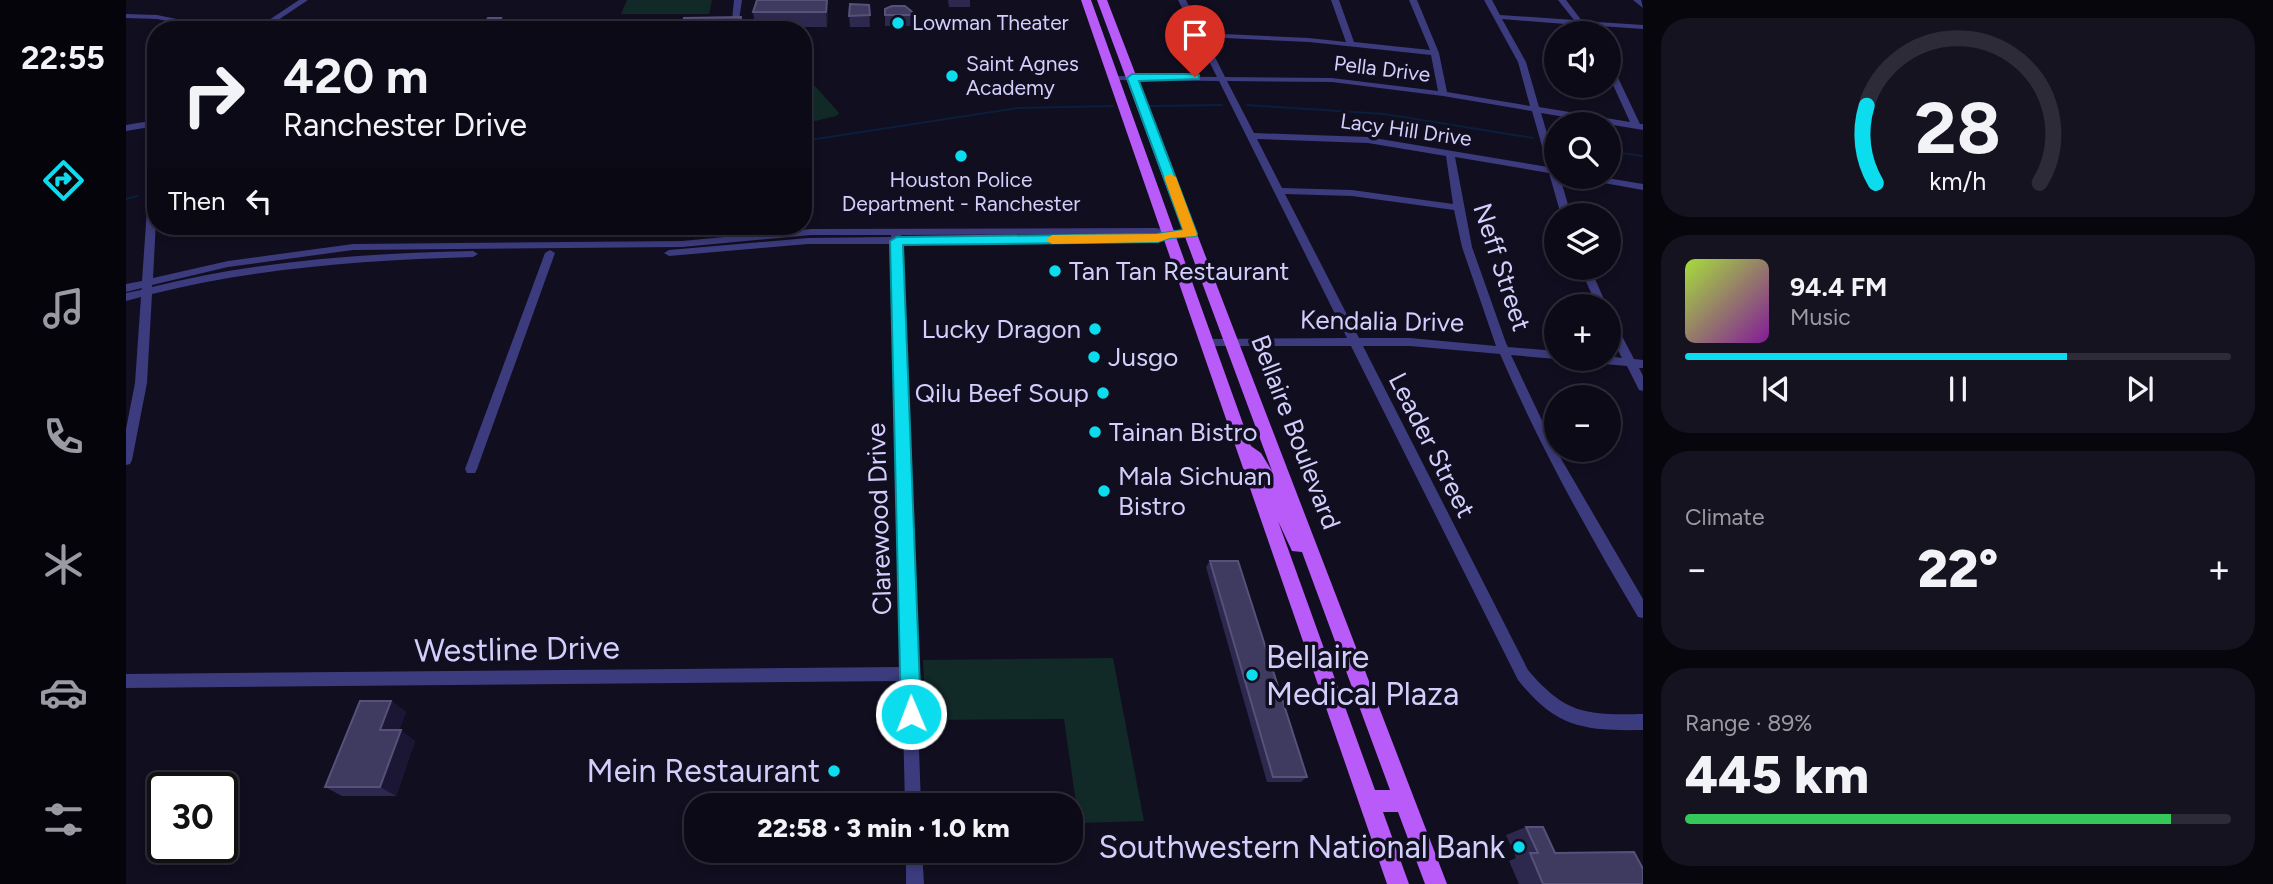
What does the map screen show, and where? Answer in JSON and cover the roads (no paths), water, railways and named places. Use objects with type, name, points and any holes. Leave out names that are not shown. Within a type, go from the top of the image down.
[{"type":"main road","name":"Bellaire Boulevard","points":[[1086,0],[1398,884]]},
{"type":"main road","name":"Bellaire Boulevard","points":[[1102,0],[1436,884]]},
{"type":"main road","points":[[1095,25],[1111,24]]},
{"type":"main road","points":[[1243,447],[1256,456],[1272,490],[1283,498],[1292,500]]},
{"type":"main road","points":[[1263,503],[1279,508],[1284,514],[1305,565],[1333,610]]},
{"type":"main road","points":[[1367,801],[1403,801]]},
{"type":"street","points":[[272,21],[304,0]]},
{"type":"street","points":[[735,21],[738,0]]},
{"type":"street","name":"Leader Street","points":[[1182,0],[1523,676],[1538,696],[1561,713],[1595,723],[1643,722]]},
{"type":"street","points":[[1335,0],[1351,44]]},
{"type":"street","points":[[1413,0],[1435,53],[1443,94]]},
{"type":"street","points":[[1488,0],[1522,62],[1544,135]]},
{"type":"street","points":[[1562,0],[1579,21]]},
{"type":"street","points":[[1637,0],[1643,6]]},
{"type":"street","points":[[126,16],[178,21]]},
{"type":"street","points":[[1500,18],[1549,21]]},
{"type":"street","points":[[1621,26],[1643,27]]},
{"type":"street","points":[[1200,36],[1252,36],[1435,53]]},
{"type":"street","name":"Pella Drive","points":[[1113,78],[1332,80],[1443,94],[1640,126]]},
{"type":"street","points":[[1621,90],[1640,126]]},
{"type":"street","points":[[126,128],[147,124]]},
{"type":"street","name":"Lacy Hill Drive","points":[[1251,136],[1368,140],[1544,169]]},
{"type":"street","name":"Neff Street","points":[[1450,153],[1457,207],[1468,249],[1504,349],[1532,415],[1643,612]]},
{"type":"street","points":[[1621,183],[1643,187]]},
{"type":"street","points":[[1278,191],[1352,193],[1457,207]]},
{"type":"street","points":[[126,288],[238,271],[291,259],[417,251],[709,251],[789,238],[1092,234],[1158,238],[1168,234],[1191,234]]},
{"type":"street","points":[[126,460],[141,383],[149,235]]},
{"type":"street","name":"Clarewood Drive","points":[[896,236],[913,793]]},
{"type":"street","points":[[521,249],[550,253],[655,249]]},
{"type":"street","points":[[471,469],[550,253]]},
{"type":"street","points":[[126,298],[146,287]]},
{"type":"street","name":"Kendalia Drive","points":[[1206,343],[1431,342],[1544,354]]},
{"type":"street","points":[[1621,347],[1643,387]]},
{"type":"street","points":[[1621,362],[1643,364]]},
{"type":"street","name":"Westline Drive","points":[[126,681],[909,674]]},
{"type":"street","points":[[914,863],[915,884]]},
{"type":"waterway","points":[[1150,106],[1222,105]]},
{"type":"waterway","points":[[1247,105],[1384,114],[1533,138]]},
{"type":"waterway","points":[[812,140],[1018,108],[1113,106]]},
{"type":"waterway","points":[[1621,153],[1643,156]]},
{"type":"waterway","points":[[126,199],[138,196]]},
{"type":"place","name":"Lowman Theater","points":[[898,23]]},
{"type":"place","name":"Saint Agnes Academy","points":[[952,76]]},
{"type":"place","name":"Houston Police Department - Ranchester","points":[[961,156]]},
{"type":"place","name":"Tan Tan Restaurant","points":[[1055,271]]},
{"type":"place","name":"Lucky Dragon","points":[[1095,329]]},
{"type":"place","name":"Jusgo","points":[[1094,357]]},
{"type":"place","name":"Qilu Beef Soup","points":[[1103,393]]},
{"type":"place","name":"Tainan Bistro","points":[[1095,432]]},
{"type":"place","name":"Mala Sichuan Bistro","points":[[1104,491]]},
{"type":"place","name":"Bellaire Medical Plaza","points":[[1252,675]]},
{"type":"place","name":"Mein Restaurant","points":[[834,771]]},
{"type":"place","name":"Southwestern National Bank","points":[[1519,847]]}]
